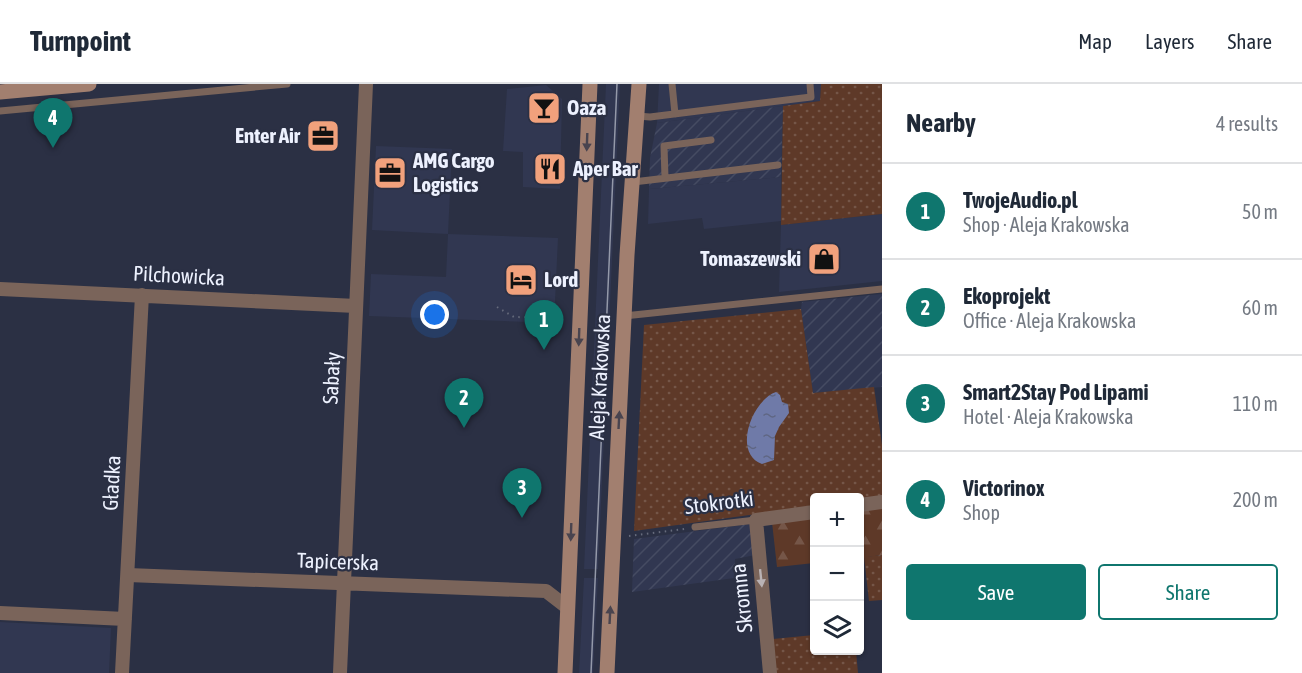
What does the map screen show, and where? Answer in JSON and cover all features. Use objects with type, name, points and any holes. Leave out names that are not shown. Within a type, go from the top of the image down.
[{"type":"main road","points":[[0,92],[89,84]]},
{"type":"main road","name":"Aleja Krakowska","points":[[565,673],[590,84]]},
{"type":"main road","name":"Aleja Krakowska","points":[[607,673],[624,316],[639,84]]},
{"type":"street","name":"Sabały","points":[[340,673],[366,84]]},
{"type":"street","name":"Pilchowicka","points":[[0,288],[356,306]]},
{"type":"street","name":"Gładka","points":[[122,673],[142,295]]},
{"type":"street","points":[[864,504],[882,502]]},
{"type":"street","name":"Stokrotki","points":[[756,520],[810,513]]},
{"type":"street","name":"Skromna","points":[[756,520],[770,673]]},
{"type":"street","name":"Tapicerska","points":[[128,575],[546,591]]},
{"type":"street","points":[[568,608],[546,591],[569,577]]},
{"type":"street","points":[[0,613],[125,619]]},
{"type":"lane","points":[[0,111],[287,84]]},
{"type":"lane","points":[[672,84],[675,114]]},
{"type":"lane","points":[[637,116],[675,114],[811,97],[810,84]]},
{"type":"lane","points":[[665,178],[664,146],[711,140]]},
{"type":"lane","points":[[633,182],[778,165]]},
{"type":"lane","points":[[624,316],[882,289]]},
{"type":"lane","name":"Stokrotki","points":[[695,527],[756,520]]},
{"type":"path","points":[[496,307],[513,317],[558,318]]},
{"type":"path","name":"Stokrotki","points":[[629,536],[695,527]]},
{"type":"shaded area","points":[[606,84],[620,84],[598,569],[584,569]]},
{"type":"shaded area","points":[[659,84],[821,84],[820,101],[657,123]]},
{"type":"shaded area","points":[[546,85],[562,99],[560,189],[523,187],[523,152],[503,151],[507,89]]},
{"type":"shaded area","points":[[783,106],[781,177],[649,189],[650,158],[657,123]]},
{"type":"shaded area","points":[[376,146],[452,149],[448,234],[372,230]]},
{"type":"shaded area","points":[[781,177],[781,221],[704,229],[702,218],[648,224],[649,189]]},
{"type":"shaded area","points":[[882,214],[882,281],[779,292],[781,225]]},
{"type":"shaded area","points":[[448,234],[558,238],[554,323],[369,316],[371,274],[446,277]]},
{"type":"shaded area","points":[[882,294],[882,387],[813,393],[801,309],[802,302]]},
{"type":"shaded area","points":[[751,524],[755,555],[735,559],[734,578],[632,592],[634,539]]},
{"type":"shaded area","points":[[584,578],[598,578],[593,673],[579,673]]},
{"type":"shaded area","points":[[0,622],[111,628],[109,673],[0,673]]},
{"type":"green space","points":[[821,84],[882,84],[882,214],[781,225],[783,106],[820,101]]},
{"type":"green space","points":[[801,309],[813,393],[874,387],[882,445],[882,497],[864,499],[864,493],[810,493],[810,507],[634,531],[644,325]]},
{"type":"green space","points":[[882,508],[882,555],[864,557],[864,510]]},
{"type":"green space","points":[[810,517],[810,563],[777,567],[772,522]]},
{"type":"green space","points":[[882,555],[882,600],[869,601],[864,557]]},
{"type":"green space","points":[[810,635],[810,655],[856,655],[858,673],[776,673],[773,639]]},
{"type":"water","points":[[776,392],[780,395],[782,402],[788,404],[789,413],[775,436],[774,460],[762,464],[753,458],[748,449],[749,427],[759,405]]},
{"type":"tram line","points":[[591,673],[617,84]]},
{"type":"place","name":"Oaza","points":[[544,108]]},
{"type":"place","name":"Enter Air","points":[[323,136]]},
{"type":"place","name":"Victorinox","points":[[53,148]]},
{"type":"place","name":"Aper Bar","points":[[550,169]]},
{"type":"place","name":"AMG Cargo Logistics","points":[[390,173]]},
{"type":"place","name":"Tomaszewski","points":[[824,259]]},
{"type":"place","name":"Lord","points":[[521,280]]},
{"type":"place","name":"TwojeAudio.pl","points":[[544,350]]},
{"type":"place","name":"Ekoprojekt","points":[[464,428]]},
{"type":"place","name":"Smart2Stay Pod Lipami","points":[[522,518]]}]
